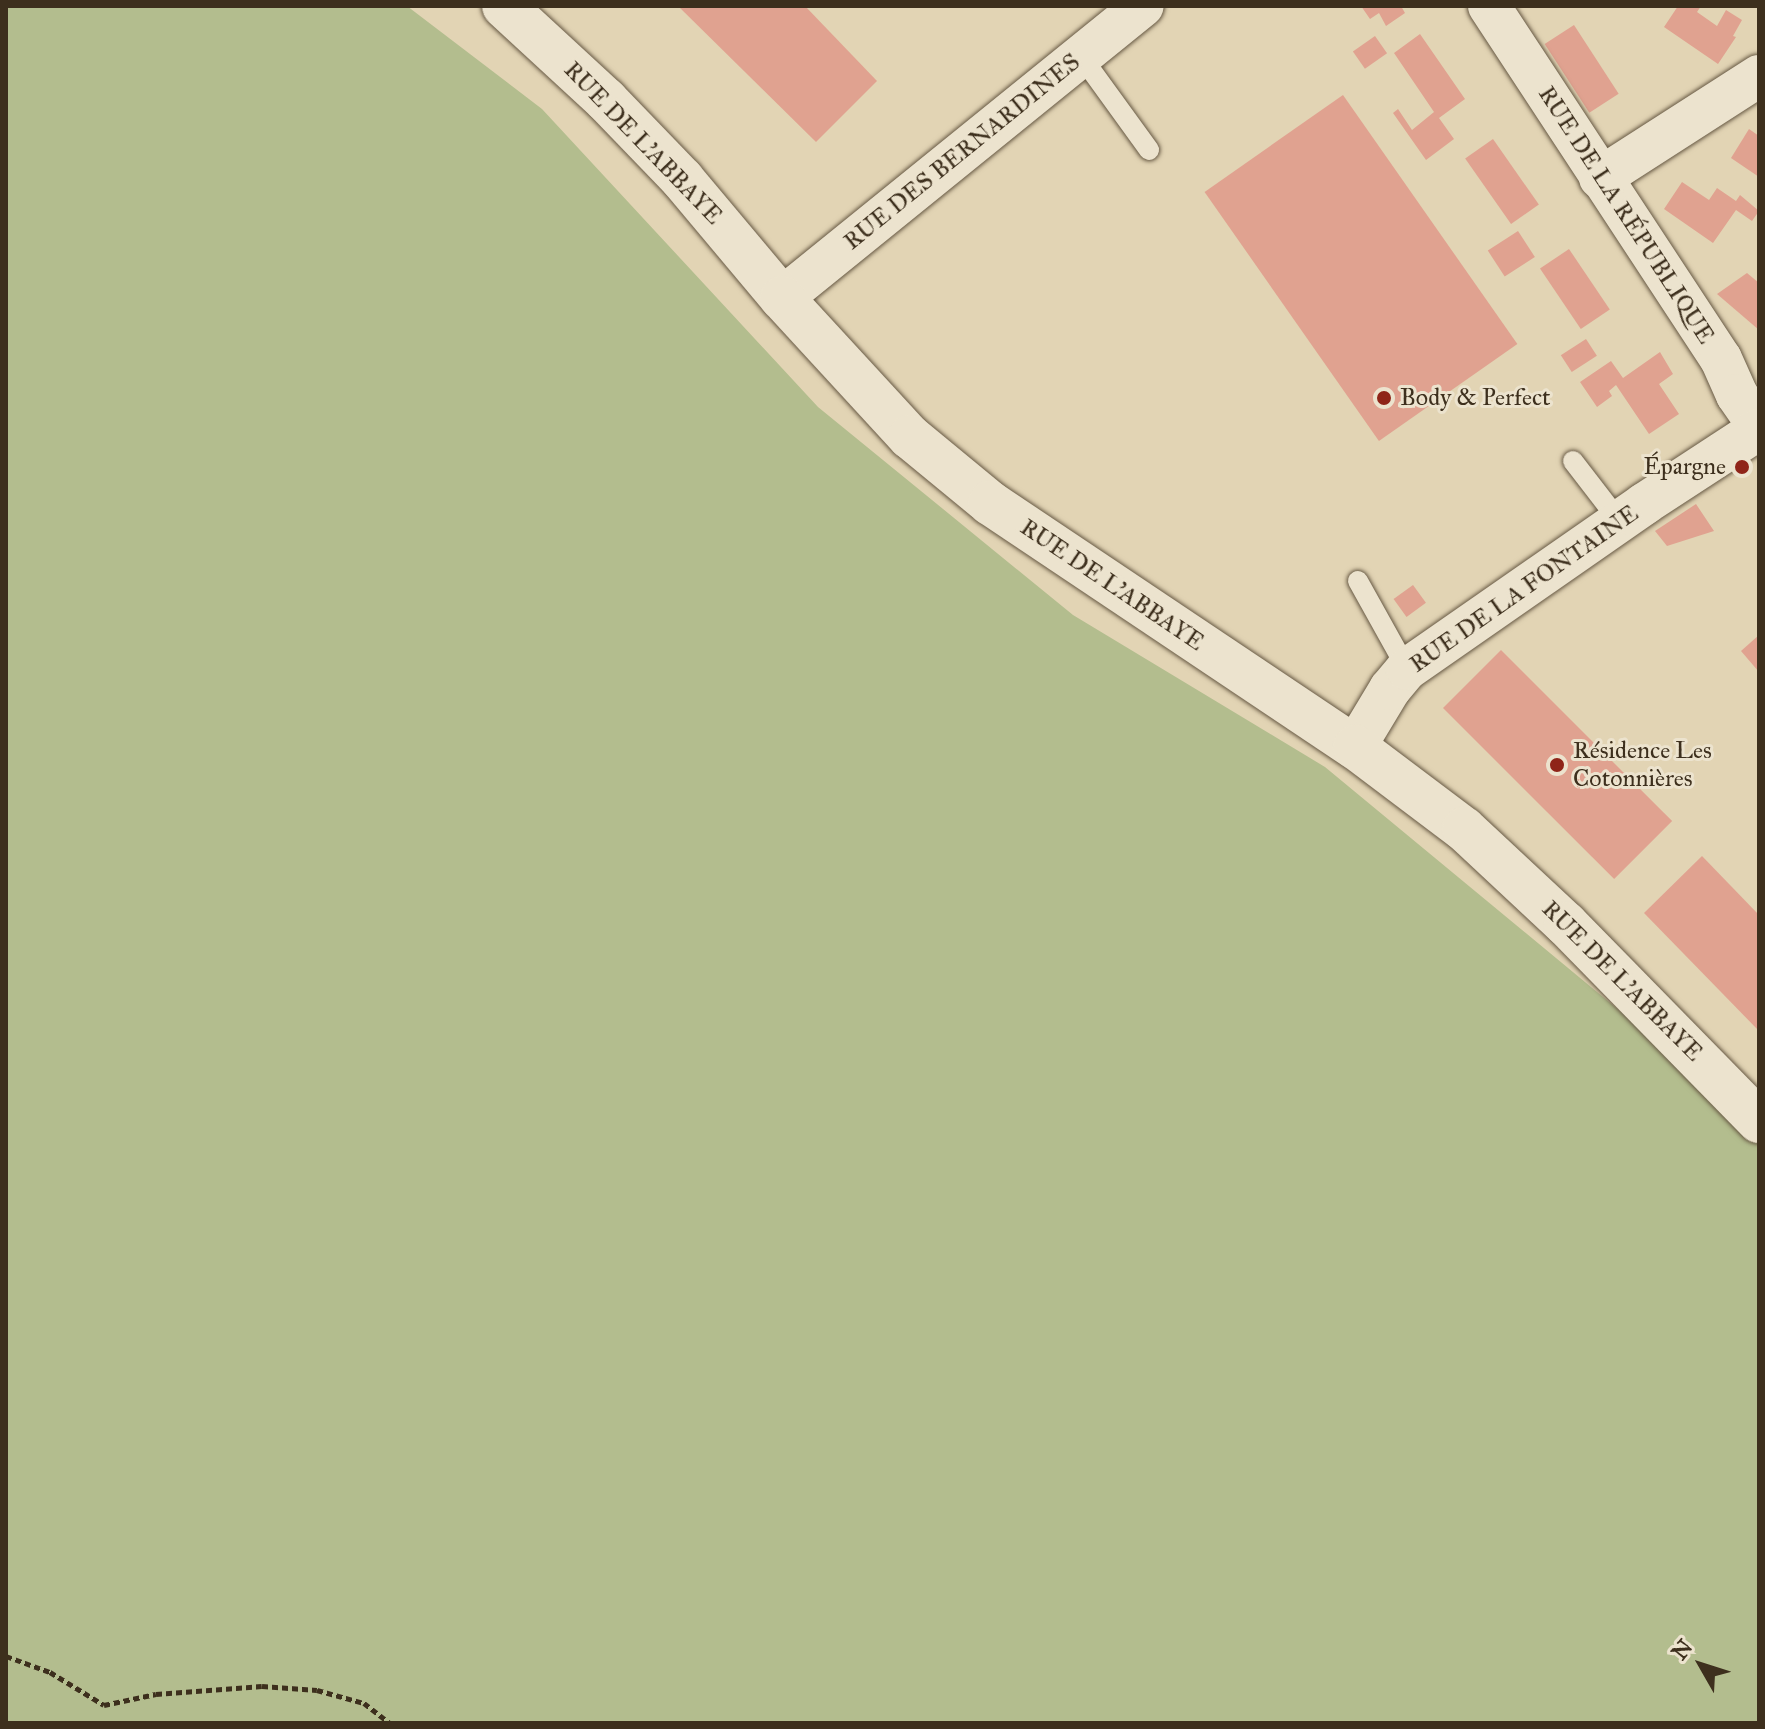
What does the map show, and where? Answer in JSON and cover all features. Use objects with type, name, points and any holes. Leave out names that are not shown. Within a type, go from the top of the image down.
[{"type":"street","name":"RUE DE L'ABBAYE","points":[[504,6],[606,100],[682,179],[782,298],[910,437],[990,503],[1355,747],[1423,797],[1504,865],[1759,1121]]},
{"type":"street","name":"RUE DES BERNARDINES","points":[[782,298],[1143,6]]},
{"type":"street","name":"RUE DE LA RÉPUBLIQUE","points":[[1489,6],[1721,359],[1737,395],[1759,428]]},
{"type":"street","points":[[1600,178],[1759,76]]},
{"type":"street","name":"RUE DE LA FONTAINE","points":[[1355,747],[1390,689],[1407,669],[1759,428]]},
{"type":"lane","points":[[1081,56],[1149,150]]},
{"type":"lane","points":[[1573,461],[1620,522]]},
{"type":"lane","points":[[1358,581],[1407,669]]},
{"type":"path","points":[[6,1656],[50,1672],[104,1705],[156,1694],[262,1686],[317,1690],[364,1703],[390,1723]]},
{"type":"green space","points":[[6,6],[407,6],[542,109],[818,407],[1073,615],[1325,767],[1759,1126],[1759,1723],[6,1723]]},
{"type":"building","points":[[678,6],[805,6],[877,81],[816,142]]},
{"type":"building","points":[[1361,6],[1401,6],[1405,13],[1386,26],[1379,13],[1370,19]]},
{"type":"building","points":[[1678,6],[1701,6],[1697,12],[1717,26],[1726,10],[1742,20],[1733,36],[1736,37],[1718,64],[1664,27]]},
{"type":"building","points":[[1574,25],[1619,94],[1589,113],[1545,44]]},
{"type":"building","points":[[1420,34],[1465,99],[1439,118],[1454,139],[1426,160],[1393,113],[1398,109],[1412,130],[1434,112],[1394,53]]},
{"type":"building","points":[[1375,36],[1387,53],[1365,69],[1353,51]]},
{"type":"building","points":[[1343,95],[1517,344],[1379,441],[1205,192]]},
{"type":"building","points":[[1749,129],[1759,136],[1759,177],[1731,158]]},
{"type":"building","points":[[1493,139],[1539,205],[1511,224],[1465,159]]},
{"type":"building","points":[[1682,182],[1709,200],[1717,188],[1736,201],[1740,195],[1759,211],[1752,221],[1736,210],[1713,243],[1664,209]]},
{"type":"building","points":[[1518,231],[1535,257],[1505,277],[1488,251]]},
{"type":"building","points":[[1569,249],[1610,310],[1581,329],[1540,269]]},
{"type":"building","points":[[1747,273],[1759,283],[1759,330],[1717,294]]},
{"type":"building","points":[[1586,339],[1597,356],[1572,372],[1561,355]]},
{"type":"building","points":[[1660,352],[1673,374],[1659,384],[1679,414],[1649,434],[1616,385],[1609,391],[1612,396],[1597,407],[1580,382],[1611,361],[1623,378]]},
{"type":"building","points":[[1696,504],[1714,531],[1667,546],[1655,531]]},
{"type":"building","points":[[1413,585],[1426,603],[1407,617],[1394,599]]},
{"type":"building","points":[[1759,635],[1759,672],[1741,651]]},
{"type":"building","name":"Résidence Les Cotonnières","points":[[1501,650],[1672,821],[1614,879],[1443,708]]},
{"type":"building","points":[[1702,856],[1759,915],[1759,1031],[1644,913]]},
{"type":"place","name":"Body & Perfect","points":[[1384,398]]},
{"type":"place","name":"Épargne","points":[[1742,467]]},
{"type":"place","name":"Résidence Les Cotonnières","points":[[1557,765]]}]
